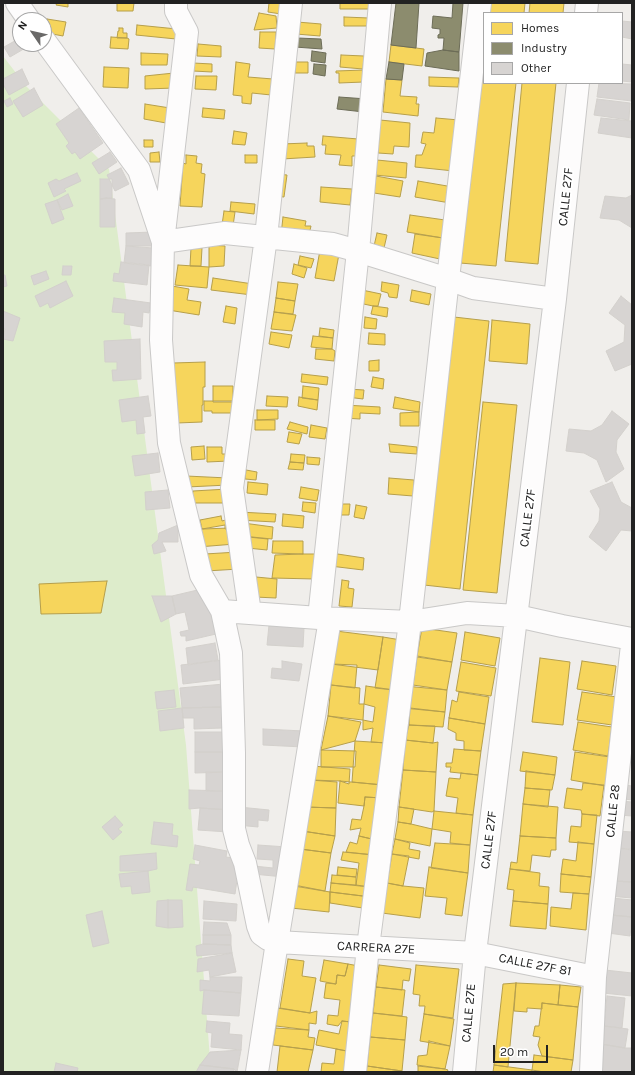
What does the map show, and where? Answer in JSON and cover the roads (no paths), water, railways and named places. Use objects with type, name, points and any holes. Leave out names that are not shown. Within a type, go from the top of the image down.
[{"type":"street","points":[[17,3],[23,12]]},
{"type":"street","points":[[176,3],[176,11],[187,32],[163,242],[161,340],[170,443],[201,575],[222,611],[231,653],[234,754],[234,829],[245,863],[261,934],[268,939],[277,942]]},
{"type":"street","points":[[250,613],[232,488],[266,237],[292,3]]},
{"type":"street","points":[[256,1072],[277,942],[325,618],[380,3]]},
{"type":"street","points":[[355,1072],[368,947],[410,622],[480,3]]},
{"type":"street","points":[[52,51],[139,170],[163,242]]},
{"type":"street","name":"CALLE 27F","points":[[475,953],[555,299],[578,84]]},
{"type":"street","points":[[163,242],[224,232],[333,244],[473,288],[555,299]]},
{"type":"street","points":[[222,611],[410,622],[467,613],[517,616],[632,639]]},
{"type":"street","name":"CALLE 28","points":[[595,977],[632,645]]},
{"type":"street","name":"CARRERA 27E","points":[[277,942],[475,953]]},
{"type":"street","name":"CALLE 27F 81","points":[[475,953],[595,977]]},
{"type":"street","name":"CALLE 27E","points":[[464,1072],[475,953]]},
{"type":"street","points":[[591,1072],[595,977]]}]
